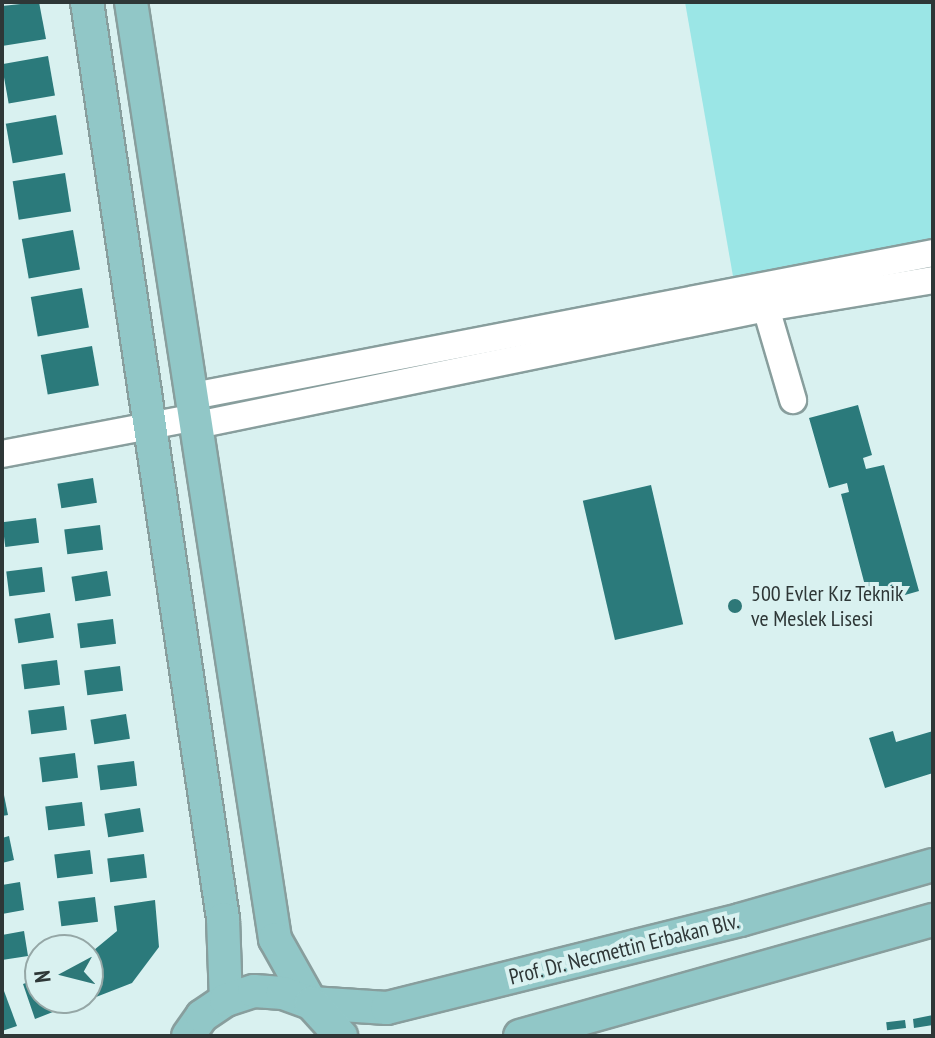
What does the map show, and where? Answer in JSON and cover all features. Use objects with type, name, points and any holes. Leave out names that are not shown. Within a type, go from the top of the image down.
[{"type":"main road","points":[[87,2],[223,919],[226,1000],[202,1016],[188,1036]]},
{"type":"main road","points":[[131,2],[275,939],[311,1003],[341,1036]]},
{"type":"main road","name":"Prof. Dr. Necmettin Erbakan Blv.","points":[[226,1000],[269,992],[311,1003],[387,1008],[740,920],[933,865]]},
{"type":"main road","points":[[520,1036],[933,920]]},
{"type":"street","points":[[2,454],[150,425],[195,412],[933,253]]},
{"type":"street","points":[[195,412],[933,280]]},
{"type":"street","points":[[766,308],[793,400]]},
{"type":"shaded area","points":[[685,2],[933,2],[933,241],[734,282]]},
{"type":"building","points":[[39,2],[46,39],[2,46],[2,6]]},
{"type":"building","points":[[48,56],[55,95],[9,104],[2,64]]},
{"type":"building","points":[[56,115],[63,154],[13,163],[6,124]]},
{"type":"building","points":[[65,173],[71,212],[19,220],[13,181]]},
{"type":"building","points":[[73,230],[80,269],[29,278],[22,239]]},
{"type":"building","points":[[82,288],[89,327],[38,336],[31,297]]},
{"type":"building","points":[[92,346],[99,385],[48,394],[41,355]]},
{"type":"building","points":[[858,405],[872,455],[863,458],[866,469],[884,465],[919,591],[898,597],[896,589],[868,597],[841,494],[849,492],[847,483],[829,488],[809,418]]},
{"type":"building","points":[[93,478],[97,503],[61,508],[57,484]]},
{"type":"building","points":[[651,485],[683,624],[615,640],[583,501]]},
{"type":"building","points":[[36,518],[39,543],[5,547],[2,522]]},
{"type":"building","points":[[100,525],[103,550],[67,554],[64,529]]},
{"type":"building","points":[[42,567],[45,592],[9,596],[6,571]]},
{"type":"building","points":[[107,571],[111,596],[75,601],[71,577]]},
{"type":"building","points":[[50,613],[54,638],[18,643],[14,619]]},
{"type":"building","points":[[113,619],[116,644],[80,648],[77,623]]},
{"type":"building","points":[[57,660],[60,685],[24,689],[21,664]]},
{"type":"building","points":[[120,666],[123,691],[87,695],[84,670]]},
{"type":"building","points":[[64,706],[67,730],[31,734],[28,710]]},
{"type":"building","points":[[126,714],[130,739],[94,744],[90,720]]},
{"type":"building","points":[[893,731],[896,742],[933,731],[933,773],[885,788],[869,738]]},
{"type":"building","points":[[75,753],[78,778],[42,782],[39,757]]},
{"type":"building","points":[[134,761],[137,786],[100,790],[97,766]]},
{"type":"building","points":[[2,785],[8,815],[2,816]]},
{"type":"building","points":[[82,802],[85,826],[48,830],[45,807]]},
{"type":"building","points":[[140,808],[144,832],[108,837],[104,814]]},
{"type":"building","points":[[9,836],[14,860],[2,863],[2,838]]},
{"type":"building","points":[[90,850],[93,874],[57,878],[54,854]]},
{"type":"building","points":[[144,854],[147,878],[110,882],[107,859]]},
{"type":"building","points":[[20,882],[24,910],[2,914],[2,885]]},
{"type":"building","points":[[95,897],[98,922],[61,926],[58,902]]},
{"type":"building","points":[[155,900],[159,947],[132,983],[104,994],[104,942],[117,931],[114,906]]},
{"type":"building","points":[[24,931],[24,957],[2,960],[2,935]]},
{"type":"building","points":[[2,992],[17,1026],[2,1031]]},
{"type":"building","points":[[933,1015],[933,1025],[914,1028],[913,1019]]},
{"type":"building","points":[[905,1020],[906,1028],[887,1030],[886,1022]]},
{"type":"place","name":"500 Evler Kız Teknik ve Meslek Lisesi","points":[[735,606]]}]
